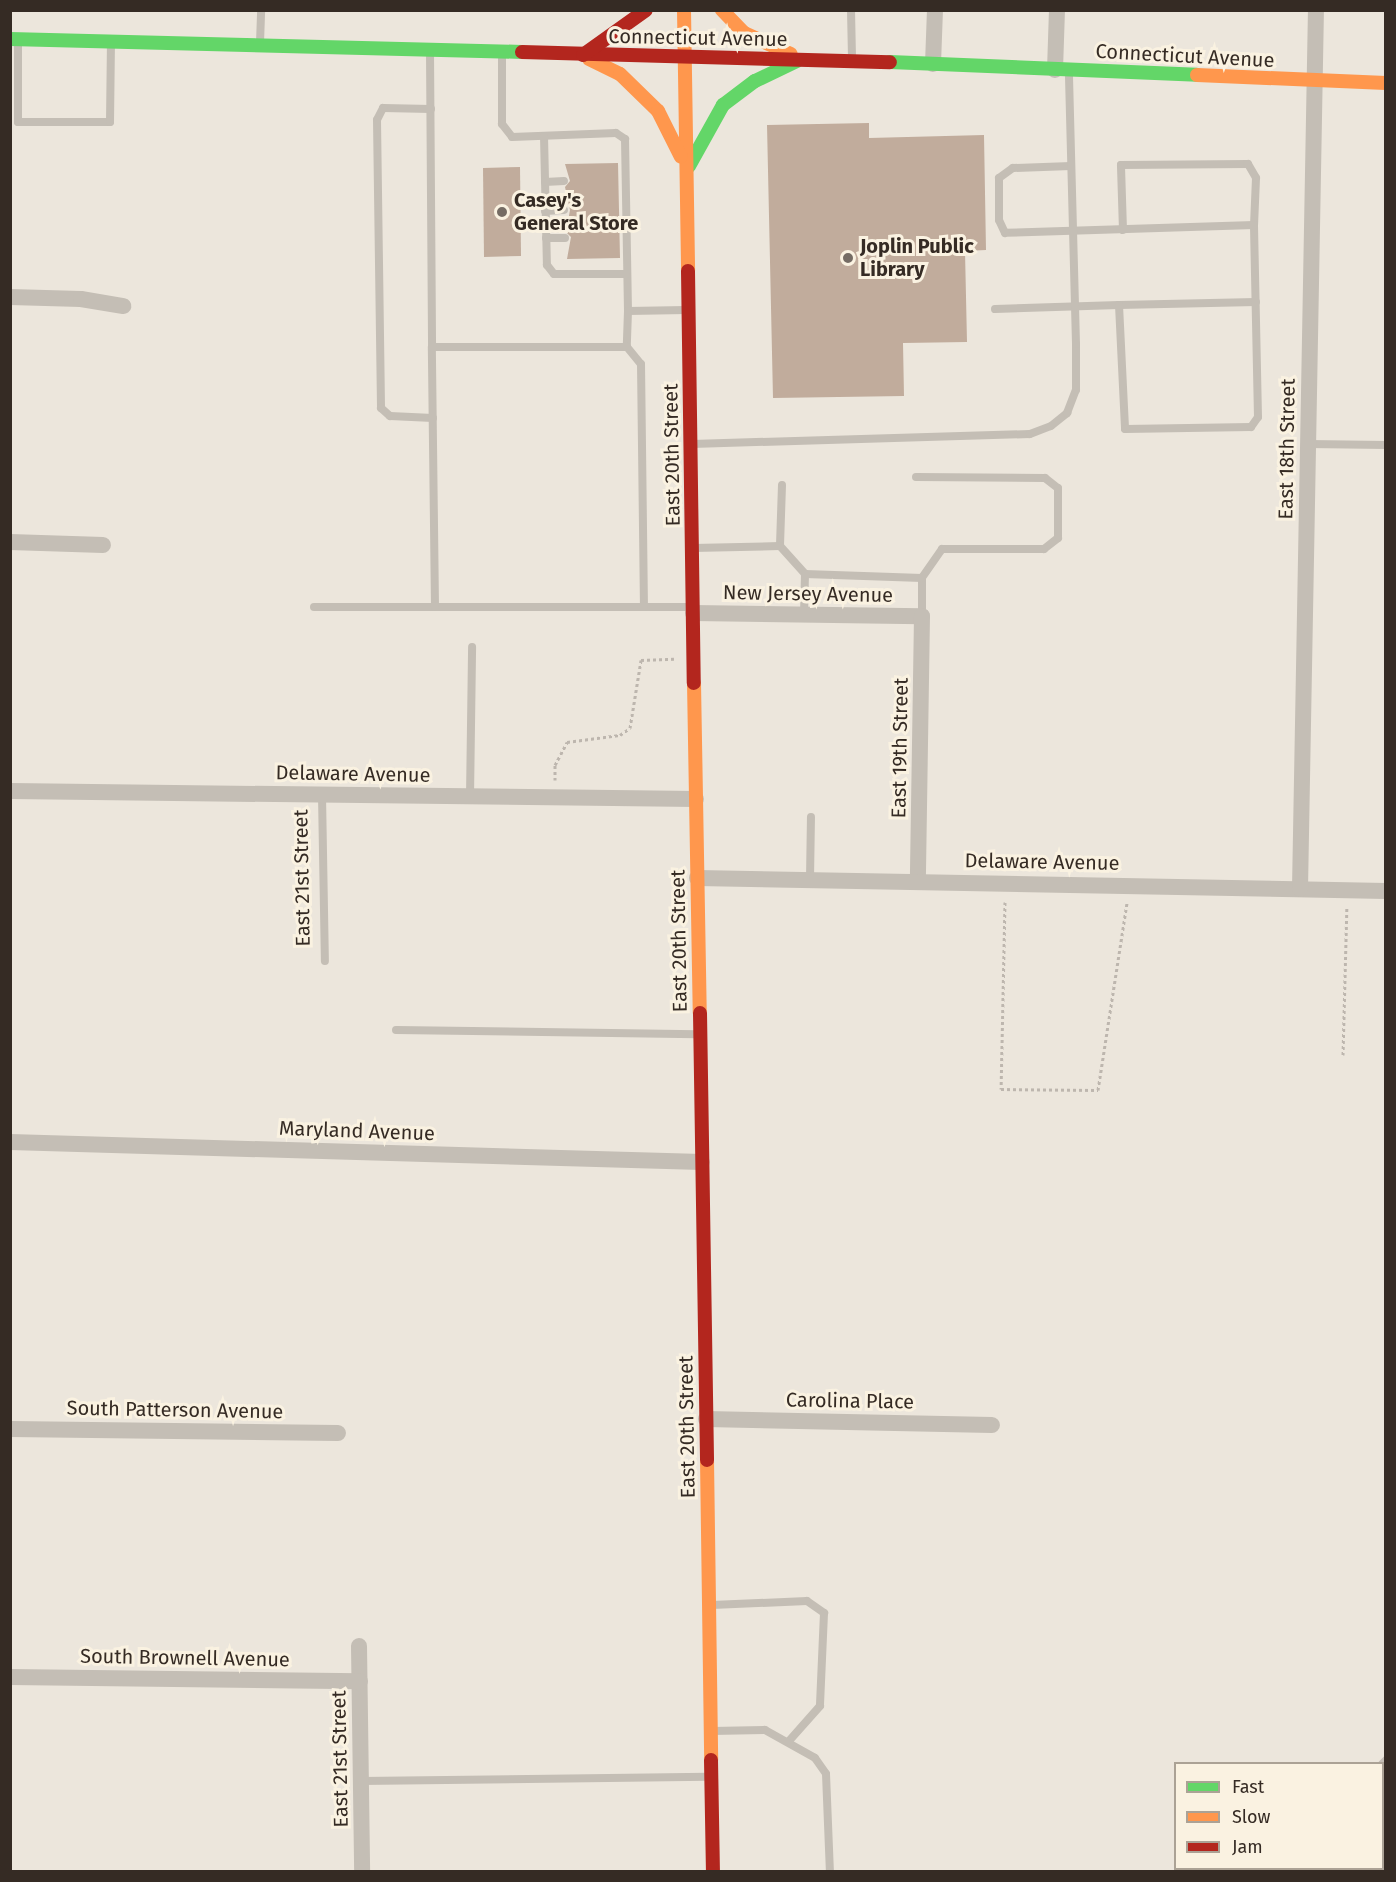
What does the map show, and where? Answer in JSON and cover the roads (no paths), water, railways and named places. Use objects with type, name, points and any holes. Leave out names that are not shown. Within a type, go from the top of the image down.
[{"type":"main road","points":[[646,10],[581,56],[620,74],[658,111],[687,171]]},
{"type":"main road","name":"East 20th Street","points":[[684,10],[713,1872]]},
{"type":"main road","points":[[722,10],[744,33],[801,59]]},
{"type":"main road","name":"Connecticut Avenue","points":[[14,39],[581,56],[852,60],[1386,83]]},
{"type":"main road","points":[[687,171],[723,105],[755,81],[801,59]]},
{"type":"street","points":[[933,64],[935,10]]},
{"type":"street","points":[[1056,10],[1062,70]]},
{"type":"street","name":"East 18th Street","points":[[1300,889],[1316,10]]},
{"type":"street","points":[[10,297],[81,299],[123,306]]},
{"type":"street","points":[[10,542],[103,545]]},
{"type":"street","name":"New Jersey Avenue","points":[[693,610],[804,615],[922,616]]},
{"type":"street","name":"East 19th Street","points":[[918,880],[922,616]]},
{"type":"street","name":"Delaware Avenue","points":[[10,791],[696,799]]},
{"type":"street","name":"Delaware Avenue","points":[[697,878],[918,880],[1386,891]]},
{"type":"street","name":"Maryland Avenue","points":[[10,1142],[702,1162]]},
{"type":"street","name":"Carolina Place","points":[[706,1419],[992,1425]]},
{"type":"street","name":"South Patterson Avenue","points":[[10,1429],[338,1433]]},
{"type":"street","name":"East 21st Street","points":[[359,1646],[362,1872]]},
{"type":"street","name":"South Brownell Avenue","points":[[10,1677],[360,1681]]},
{"type":"lane","points":[[260,47],[261,10]]},
{"type":"lane","points":[[851,10],[852,60]]},
{"type":"lane","points":[[14,39],[18,122],[110,122],[111,43]]},
{"type":"lane","points":[[430,52],[435,607]]},
{"type":"lane","points":[[502,54],[502,124],[512,137],[616,133],[625,139],[621,208],[622,236],[628,311],[627,347],[641,364],[644,607]]},
{"type":"lane","points":[[692,444],[1030,434],[1051,426],[1067,413],[1076,390],[1075,307],[1071,166],[1062,70]]},
{"type":"lane","points":[[432,109],[383,108],[377,120],[381,408],[390,416],[433,418]]},
{"type":"lane","points":[[544,136],[546,265],[554,274],[626,274]]},
{"type":"lane","points":[[1119,305],[1125,429],[1251,426],[1258,417],[1254,225],[1256,178],[1248,164],[1121,165],[1123,230]]},
{"type":"lane","points":[[1071,166],[1012,168],[999,178],[999,220],[1005,233],[1254,225]]},
{"type":"lane","points":[[545,182],[564,181]]},
{"type":"lane","points":[[545,211],[564,210]]},
{"type":"lane","points":[[546,238],[565,238]]},
{"type":"lane","points":[[995,309],[1256,303]]},
{"type":"lane","points":[[628,311],[689,310]]},
{"type":"lane","points":[[432,347],[627,347]]},
{"type":"lane","points":[[1308,444],[1386,445]]},
{"type":"lane","points":[[915,477],[1046,478],[1058,488],[1058,538],[1044,549],[942,549],[922,578],[922,616]]},
{"type":"lane","points":[[782,485],[780,546],[805,574],[804,615]]},
{"type":"lane","points":[[693,548],[780,546]]},
{"type":"lane","points":[[805,574],[922,578]]},
{"type":"lane","points":[[314,607],[644,607],[693,610]]},
{"type":"lane","points":[[470,797],[472,647]]},
{"type":"lane","name":"East 21st Street","points":[[322,795],[325,961]]},
{"type":"lane","points":[[810,879],[811,817]]},
{"type":"lane","points":[[396,1030],[700,1034]]},
{"type":"lane","points":[[709,1605],[807,1600],[824,1613],[824,1687],[820,1706],[789,1741]]},
{"type":"lane","points":[[711,1731],[765,1730],[789,1741],[815,1758],[826,1773],[830,1872]]},
{"type":"lane","points":[[361,1781],[712,1777]]},
{"type":"place","name":"Casey's General Store","points":[[502,212]]},
{"type":"place","name":"Joplin Public Library","points":[[848,258]]}]
